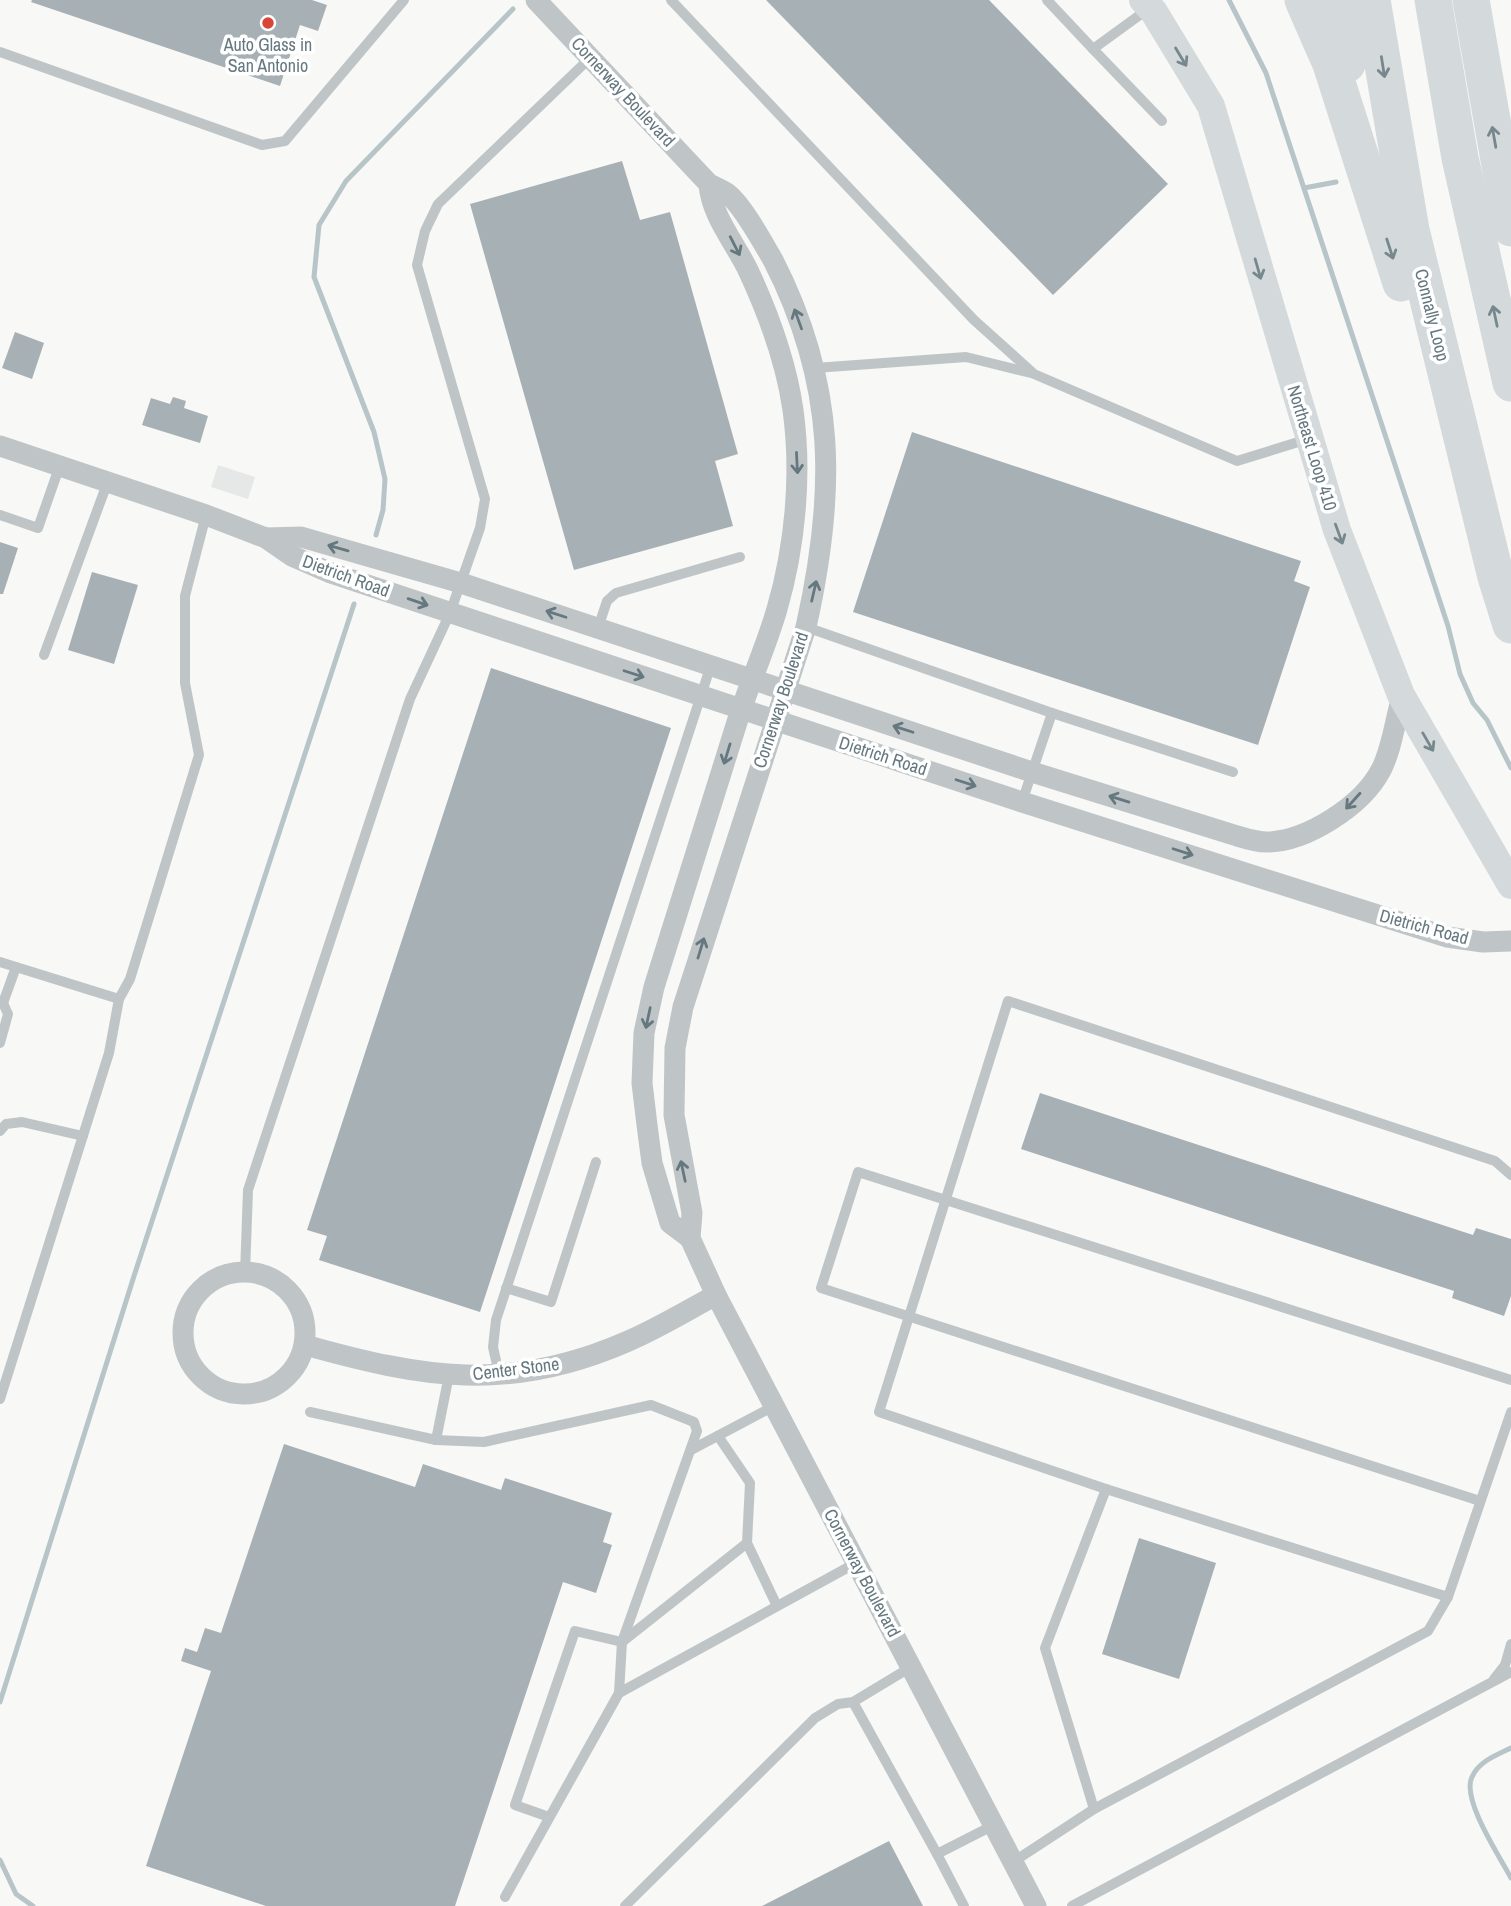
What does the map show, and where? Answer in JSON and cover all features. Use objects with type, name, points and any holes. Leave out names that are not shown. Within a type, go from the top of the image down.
[{"type":"highway","points":[[1303,0],[1331,64],[1496,577]]},
{"type":"highway","points":[[1335,0],[1370,184]]},
{"type":"highway","name":"Connally Loop","points":[[1372,0],[1411,230],[1496,577],[1511,625]]},
{"type":"highway","points":[[1433,0],[1460,158],[1511,383]]},
{"type":"highway","points":[[1471,0],[1511,228]]},
{"type":"highway","points":[[1482,69],[1488,0]]},
{"type":"main road","name":"Northeast Loop 410","points":[[1147,4],[1210,106],[1337,530],[1402,698],[1511,886]]},
{"type":"street","name":"Cornerway Boulevard","points":[[536,0],[709,184],[729,194],[766,247],[788,290],[815,368],[827,448],[826,510],[806,627],[783,689],[701,949],[675,1048],[674,1115],[692,1213],[690,1238],[716,1296],[1036,1906]]},
{"type":"street","name":"Cornerway Boulevard","points":[[690,1238],[670,1223],[652,1163],[642,1083],[645,1033],[654,987],[751,678],[777,609],[793,526],[798,474],[793,411],[784,365],[770,320],[748,270],[710,200],[709,184]]},
{"type":"street","name":"Dietrich Road","points":[[0,446],[108,481],[266,538],[292,556],[331,573],[1022,802],[1447,937],[1483,942],[1511,941]]},
{"type":"street","name":"Dietrich Road","points":[[266,538],[302,537],[461,583],[1032,772],[1265,842],[1290,839],[1312,830],[1346,810],[1381,771],[1402,698]]},
{"type":"street","points":[[1255,875],[1265,842]]},
{"type":"street","points":[[244,1273],[273,1279],[289,1291],[300,1307],[305,1326],[305,1345],[297,1365],[284,1381],[265,1391],[244,1395],[223,1391],[205,1381],[191,1364],[184,1344],[184,1323],[190,1305],[201,1290],[217,1278],[244,1273]]},
{"type":"street","name":"Center Stone","points":[[305,1345],[385,1367],[449,1375],[499,1374],[550,1367],[589,1357],[628,1342],[716,1296]]},
{"type":"lane","points":[[0,52],[262,145],[285,141],[404,0]]},
{"type":"lane","points":[[671,0],[974,320],[1034,373]]},
{"type":"lane","points":[[1047,0],[1162,121]]},
{"type":"lane","points":[[1093,49],[1147,4]]},
{"type":"lane","points":[[244,1273],[248,1190],[410,699],[450,613],[480,528],[485,499],[417,265],[419,249],[438,204],[591,57]]},
{"type":"lane","points":[[815,368],[966,357],[1034,373],[1237,461],[1309,438]]},
{"type":"lane","points":[[0,515],[38,528],[60,465]]},
{"type":"lane","points":[[44,655],[108,481]]},
{"type":"lane","points":[[0,1399],[109,1053],[119,999],[130,979],[200,755],[185,682],[185,596],[206,515]]},
{"type":"lane","points":[[598,628],[607,601],[615,593],[740,557]]},
{"type":"lane","points":[[806,627],[1052,713],[1233,772]]},
{"type":"lane","points":[[499,1374],[493,1347],[496,1320],[711,665]]},
{"type":"lane","points":[[1022,802],[1052,713]]},
{"type":"lane","points":[[0,961],[119,999]]},
{"type":"lane","points":[[0,1043],[8,1014],[2,1003],[16,967]]},
{"type":"lane","points":[[1448,1597],[1106,1489],[879,1412],[1009,1001],[1495,1161],[1511,1175]]},
{"type":"lane","points":[[0,1130],[6,1124],[22,1122],[83,1136]]},
{"type":"lane","points":[[506,1288],[551,1302],[596,1162]]},
{"type":"lane","points":[[1480,1501],[821,1288],[858,1172],[1511,1380]]},
{"type":"lane","points":[[436,1440],[449,1375]]},
{"type":"lane","points":[[310,1412],[436,1440],[484,1442],[651,1405],[694,1422],[698,1431],[622,1642],[619,1693],[505,1897]]},
{"type":"lane","points":[[691,1450],[774,1406]]},
{"type":"lane","points":[[1013,1862],[1094,1809],[1428,1631],[1448,1597],[1511,1412]]},
{"type":"lane","points":[[718,1436],[750,1483],[747,1543],[777,1606]]},
{"type":"lane","points":[[1094,1809],[1045,1648],[1106,1489]]},
{"type":"lane","points":[[622,1642],[747,1543]]},
{"type":"lane","points":[[619,1693],[856,1563]]},
{"type":"lane","points":[[549,1817],[515,1805],[575,1631],[622,1642]]},
{"type":"lane","points":[[1493,1681],[1504,1665],[1511,1644]]},
{"type":"lane","points":[[625,1906],[815,1718],[838,1704],[853,1702],[911,1667]]},
{"type":"lane","points":[[1072,1906],[1511,1672]]},
{"type":"lane","points":[[853,1702],[964,1906]]},
{"type":"lane","points":[[937,1854],[994,1825]]},
{"type":"shaded area","points":[[218,465],[255,477],[248,499],[211,487]]},
{"type":"building","points":[[312,0],[327,5],[318,31],[300,25],[280,86],[31,2]]},
{"type":"building","points":[[766,0],[989,0],[1168,184],[1053,295]]},
{"type":"building","points":[[622,161],[640,220],[670,212],[738,454],[715,461],[733,526],[574,570],[470,204]]},
{"type":"building","points":[[15,332],[44,343],[32,379],[2,368]]},
{"type":"building","points":[[173,397],[186,401],[184,408],[208,416],[200,443],[142,425],[151,398],[170,404]]},
{"type":"building","points":[[912,432],[1301,561],[1294,581],[1310,587],[1258,745],[853,612]]},
{"type":"building","points":[[0,542],[18,548],[3,594],[0,594]]},
{"type":"building","points":[[92,572],[138,585],[114,664],[68,650]]},
{"type":"building","points":[[491,668],[671,728],[480,1312],[319,1260],[327,1236],[307,1230]]},
{"type":"building","points":[[1040,1093],[1473,1235],[1476,1228],[1511,1239],[1511,1296],[1504,1316],[1452,1298],[1454,1291],[1021,1149]]},
{"type":"building","points":[[284,1444],[415,1487],[423,1464],[501,1490],[505,1478],[612,1513],[603,1542],[612,1545],[596,1593],[563,1582],[455,1906],[266,1906],[146,1866],[211,1671],[181,1661],[185,1648],[197,1652],[205,1628],[221,1633]]},
{"type":"building","points":[[1139,1538],[1216,1563],[1179,1679],[1102,1654]]},
{"type":"building","points":[[889,1841],[923,1906],[762,1906]]},
{"type":"waterway","points":[[1229,0],[1266,73],[1448,626],[1460,674],[1473,703],[1487,720],[1511,768]]},
{"type":"waterway","points":[[376,535],[383,510],[385,479],[374,432],[314,277],[319,225],[346,181],[513,9]]},
{"type":"waterway","points":[[1304,188],[1336,182]]},
{"type":"waterway","points":[[0,1702],[134,1276],[354,604]]},
{"type":"waterway","points":[[1511,1748],[1479,1767],[1472,1777],[1470,1787],[1477,1813],[1511,1878]]},
{"type":"waterway","points":[[0,1860],[16,1894],[33,1906]]},
{"type":"place","name":"Auto Glass in San Antonio","points":[[268,23]]}]
